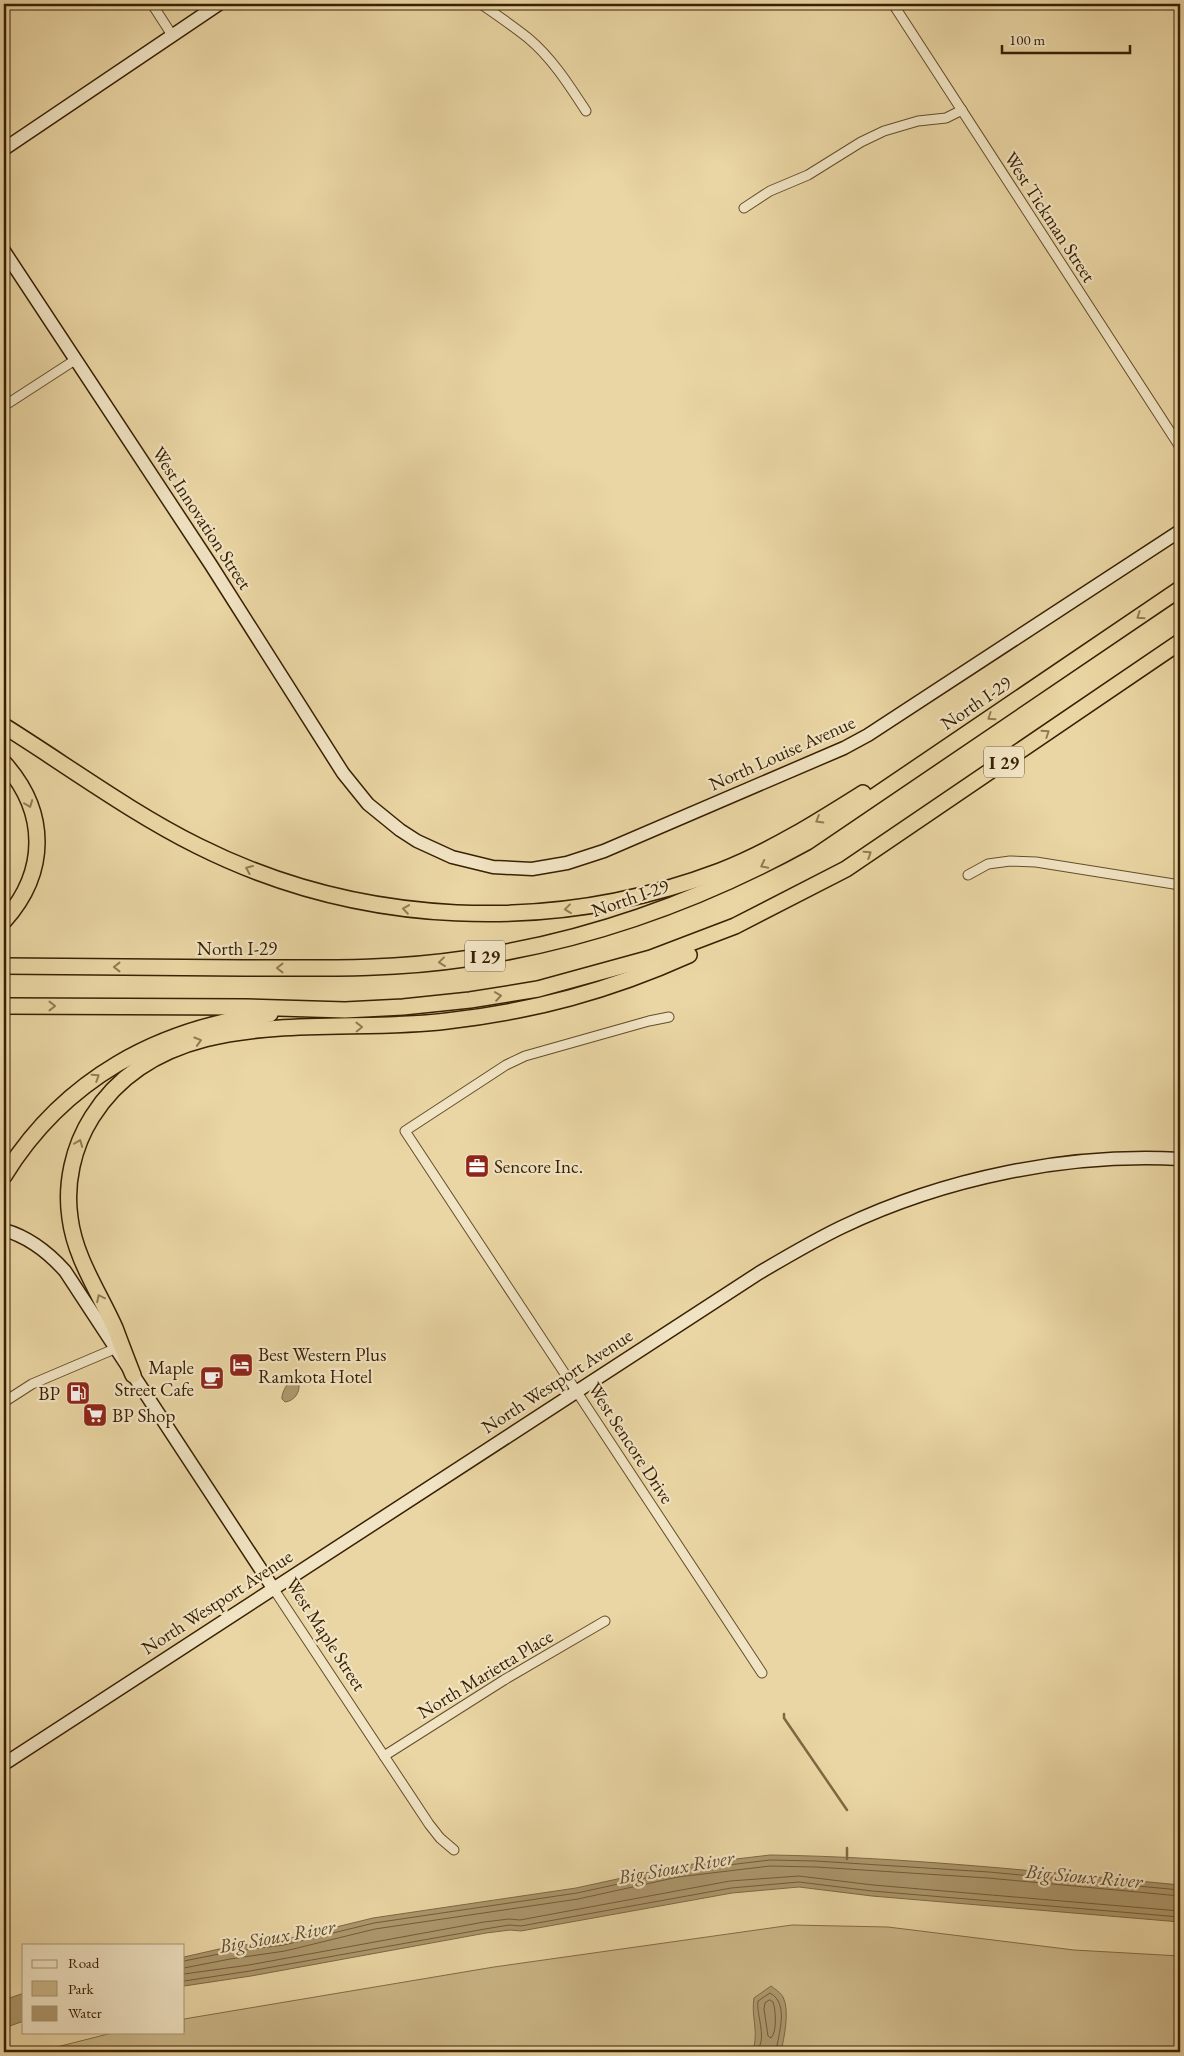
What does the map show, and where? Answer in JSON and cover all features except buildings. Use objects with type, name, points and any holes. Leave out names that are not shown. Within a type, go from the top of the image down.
[{"type":"highway","name":"North I-29","points":[[4,966],[379,967],[462,959],[528,948],[588,934],[627,922],[682,902],[740,877],[819,834],[1180,589]]},
{"type":"highway","name":"I 29","points":[[4,1006],[245,1007],[345,1010],[437,1004],[538,989],[651,958],[735,926],[826,880],[865,856],[1180,642]]},
{"type":"highway","points":[[4,726],[168,830],[200,847],[259,873],[356,900],[421,911],[463,914],[529,913],[593,905],[642,895],[694,880],[720,871],[767,849],[818,821],[882,781],[923,764]]},
{"type":"highway","points":[[4,763],[14,774],[27,799],[35,825],[37,849],[34,872],[30,884],[4,921]]},
{"type":"highway","points":[[133,1375],[119,1347],[82,1259],[74,1237],[68,1200],[70,1179],[80,1142],[96,1110],[118,1086],[143,1065],[185,1045],[238,1032],[274,1028],[375,1027],[444,1022],[521,1011],[609,986],[722,940],[735,926]]},
{"type":"highway","points":[[4,1176],[27,1142],[62,1104],[90,1081],[142,1050],[179,1035],[222,1022],[269,1014],[345,1010]]},
{"type":"street","points":[[152,4],[172,34]]},
{"type":"street","points":[[4,149],[219,4]]},
{"type":"street","points":[[481,4],[528,38],[541,50],[560,73],[586,112]]},
{"type":"street","name":"West Tickman Street","points":[[893,4],[1180,447]]},
{"type":"street","points":[[744,208],[770,191],[808,175],[862,142],[884,131],[918,120],[946,118],[962,110]]},
{"type":"street","name":"West Innovation Street","points":[[4,251],[211,565],[340,767],[368,804]]},
{"type":"street","points":[[4,406],[75,360]]},
{"type":"street","name":"North Louise Avenue","points":[[368,804],[417,841],[435,850],[471,862],[507,868],[532,869],[585,858],[858,741],[1180,531]]},
{"type":"street","points":[[968,875],[988,864],[1010,861],[1036,862],[1180,885]]},
{"type":"street","name":"West Sencore Drive","points":[[669,1017],[544,1049],[525,1056],[506,1065],[405,1131],[762,1674]]},
{"type":"street","name":"North Westport Avenue","points":[[4,1764],[767,1268],[843,1227],[880,1211],[965,1182],[1010,1172],[1058,1164],[1110,1159],[1180,1159]]},
{"type":"street","points":[[4,1230],[26,1238],[56,1261],[119,1347],[32,1384],[4,1402]]},
{"type":"street","name":"West Maple Street","points":[[133,1375],[434,1832],[454,1850]]},
{"type":"street","name":"North Marietta Place","points":[[384,1756],[504,1680],[604,1621]]},
{"type":"green space","points":[[792,1925],[888,1927],[1074,1950],[1180,1956],[1180,2052],[37,2052],[108,2034],[185,2034],[185,2019],[494,1967]]},
{"type":"water","points":[[293,1378],[299,1384],[297,1393],[294,1398],[285,1402],[282,1399],[283,1394]]},
{"type":"water","name":"Big Sioux River","points":[[770,1855],[821,1856],[1027,1870],[1180,1885],[1180,1922],[872,1896],[799,1887],[732,1893],[521,1931],[510,1930],[486,1933],[251,1976],[185,1986],[185,1957],[228,1947],[283,1940],[373,1918],[576,1888],[677,1866]]},
{"type":"water","points":[[771,1986],[782,1996],[786,2009],[786,2024],[781,2052],[746,2052],[754,2047],[754,1998]]},
{"type":"water","points":[[22,1994],[22,2022],[4,2028],[4,2000]]},
{"type":"waterway","points":[[784,1714],[784,1718],[847,1810]]},
{"type":"waterway","points":[[847,1848],[847,1859]]},
{"type":"place","name":"Sencore Inc.","points":[[477,1166]]},
{"type":"place","name":"Best Western Plus Ramkota Hotel","points":[[241,1365]]},
{"type":"place","name":"Maple Street Cafe","points":[[212,1378]]},
{"type":"place","name":"BP","points":[[78,1393]]},
{"type":"place","name":"BP Shop","points":[[95,1415]]}]
